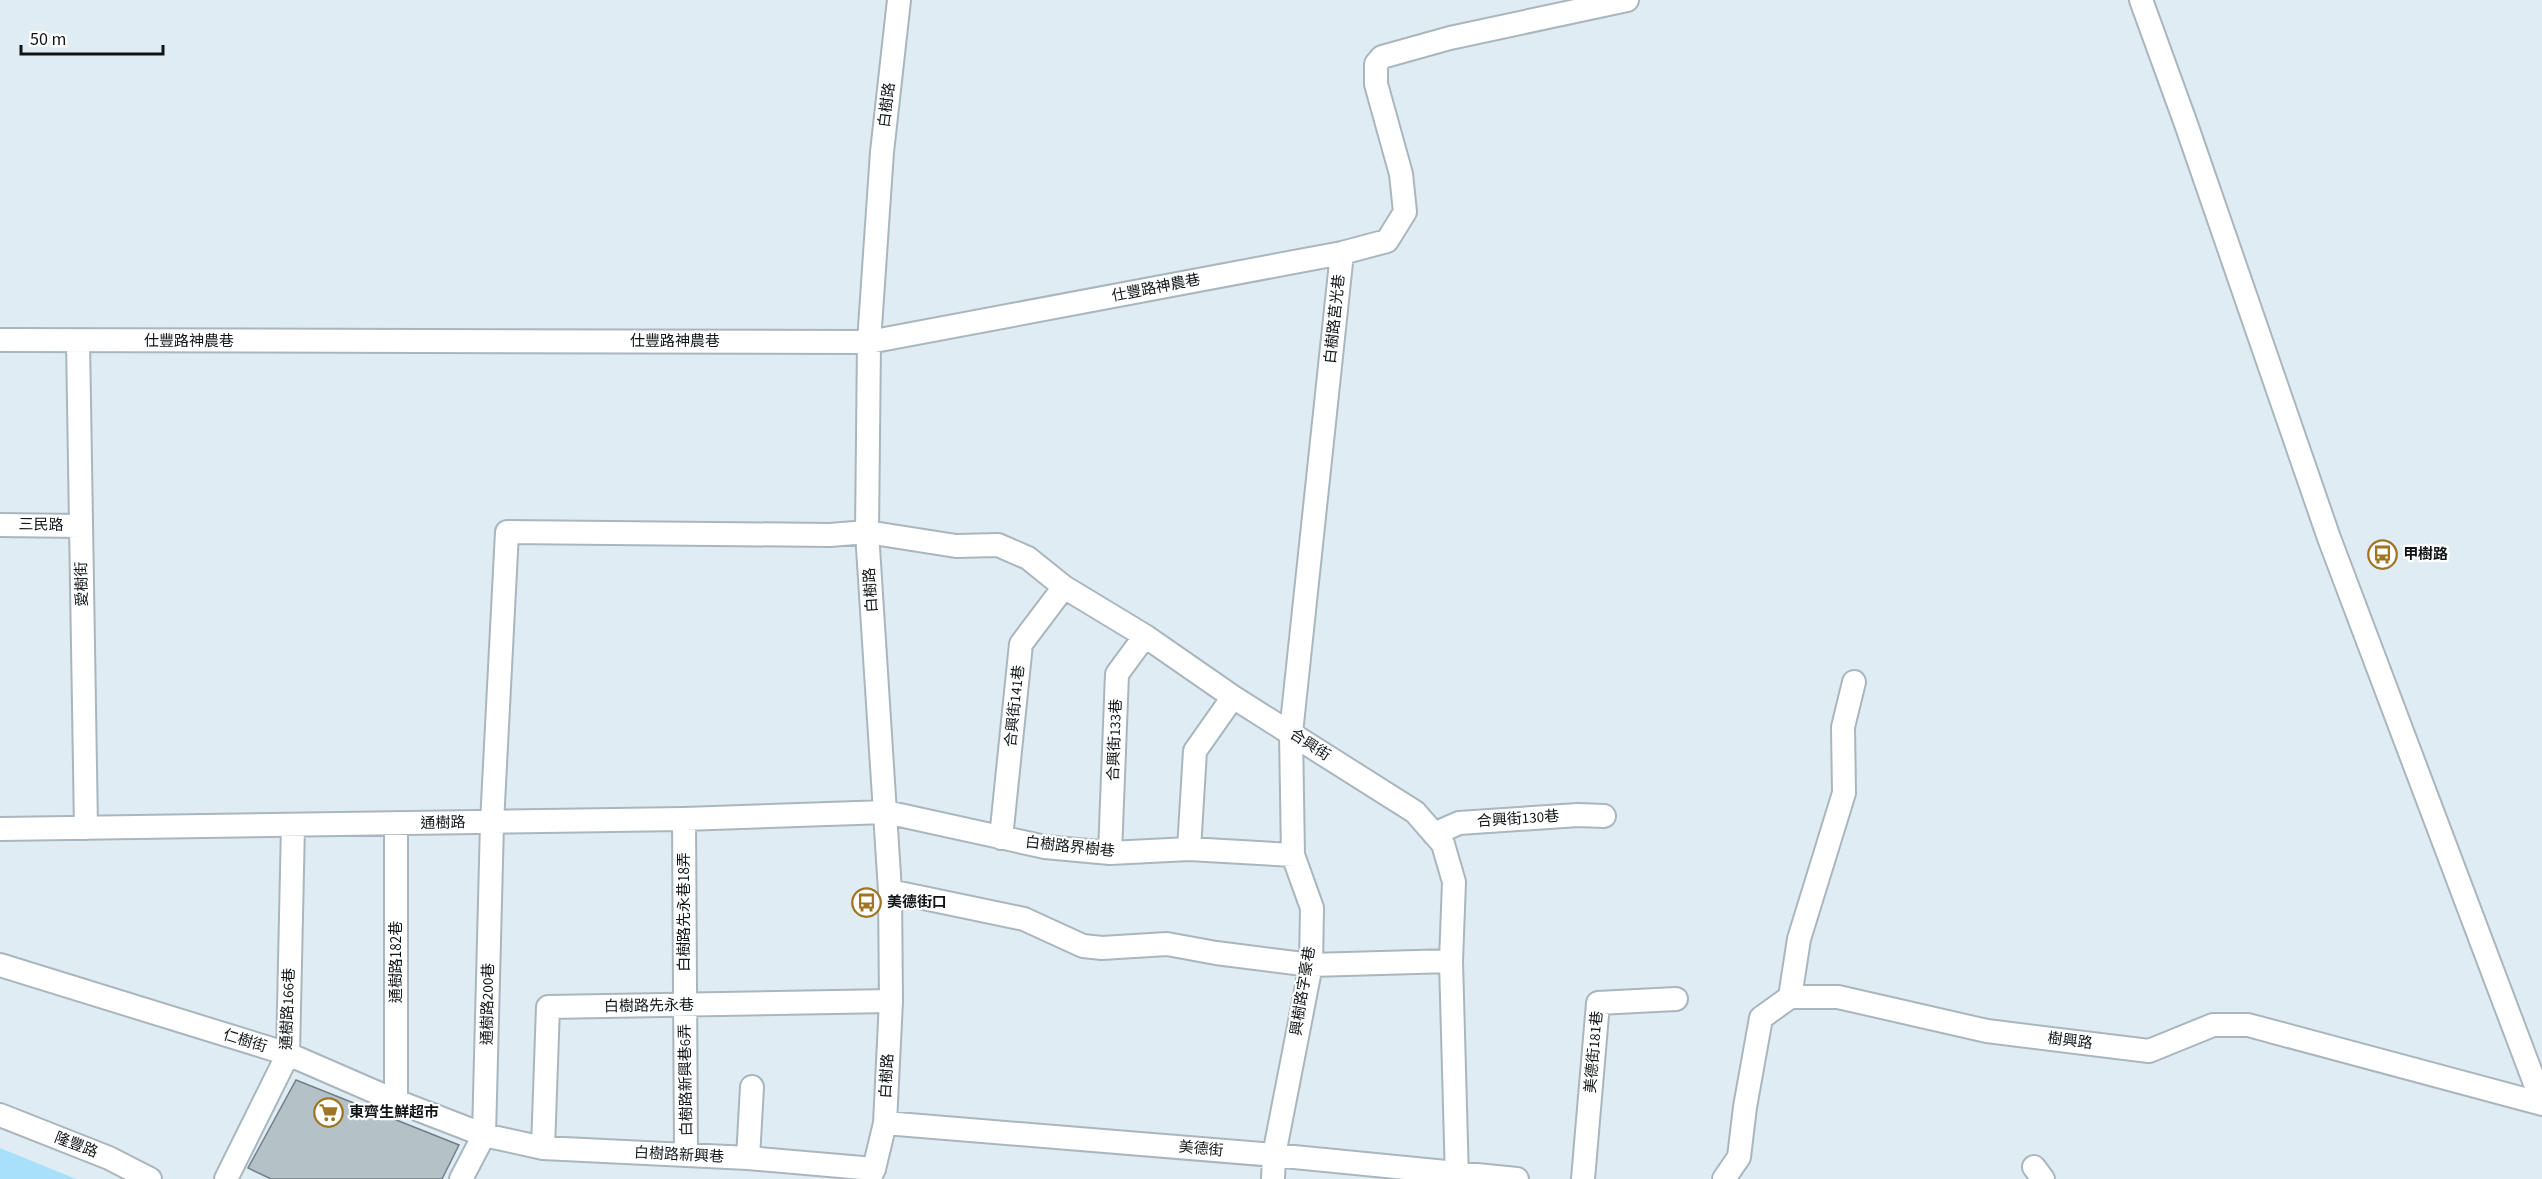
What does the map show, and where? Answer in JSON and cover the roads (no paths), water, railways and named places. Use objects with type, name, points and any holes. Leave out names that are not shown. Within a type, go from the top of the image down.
[{"type":"street","name":"白樹路","points":[[871,1174],[885,1123],[891,1001],[890,891],[886,812],[867,532],[869,342],[882,152],[899,0]]},
{"type":"street","name":"白樹路莒光巷","points":[[1291,733],[1341,253],[1387,241],[1405,212],[1401,174],[1376,84],[1376,64],[1382,57],[1450,38],[1613,5],[1627,0]]},
{"type":"street","points":[[2141,0],[2329,538],[2542,1103]]},
{"type":"street","name":"仕豐路神農巷","points":[[0,340],[869,342],[1341,253]]},
{"type":"street","name":"愛樹街","points":[[78,341],[86,828]]},
{"type":"street","name":"三民路","points":[[0,525],[81,526]]},
{"type":"street","name":"通樹路200巷","points":[[461,1179],[484,1135],[492,823],[507,532],[830,535],[867,532]]},
{"type":"street","name":"合興街","points":[[867,532],[956,546],[998,546],[1028,558],[1064,587],[1145,636],[1233,697],[1415,813],[1443,844],[1454,882],[1451,961],[1457,1176]]},
{"type":"street","name":"合興街141巷","points":[[1001,838],[1022,644],[1064,587]]},
{"type":"street","name":"合興街133巷","points":[[1110,853],[1117,674],[1145,636]]},
{"type":"street","points":[[1724,1179],[1739,1157],[1744,1107],[1761,1018],[1790,997],[1798,939],[1844,793],[1843,727],[1854,682]]},
{"type":"street","points":[[1189,849],[1195,751],[1233,697]]},
{"type":"street","name":"興樹路字豪巷","points":[[1273,1179],[1274,1155],[1311,965],[1312,908],[1293,855],[1291,733]]},
{"type":"street","name":"通樹路","points":[[0,829],[492,823],[886,812]]},
{"type":"street","name":"白樹路界樹巷","points":[[886,812],[1045,847],[1110,853],[1189,849],[1293,855]]},
{"type":"street","name":"合興街130巷","points":[[1434,834],[1459,823],[1578,815],[1604,816]]},
{"type":"street","name":"白樹路先永巷18弄","points":[[684,819],[685,1005]]},
{"type":"street","name":"通樹路182巷","points":[[396,824],[396,1101]]},
{"type":"street","name":"通樹路166巷","points":[[226,1179],[288,1054],[293,825]]},
{"type":"street","points":[[890,891],[1024,919],[1083,946],[1102,948],[1167,944],[1216,953],[1311,965],[1451,961]]},
{"type":"street","name":"仁樹街","points":[[0,965],[288,1054],[396,1101],[484,1135]]},
{"type":"street","name":"樹興路","points":[[1790,997],[1838,998],[1988,1031],[2149,1051],[2213,1025],[2248,1025],[2542,1103]]},
{"type":"street","name":"美德街181巷","points":[[1583,1179],[1598,1003],[1676,999]]},
{"type":"street","name":"白樹路先永巷","points":[[543,1148],[548,1007],[891,1001]]},
{"type":"street","name":"白樹路新興巷6弄","points":[[685,1005],[686,1155]]},
{"type":"street","points":[[748,1158],[752,1088]]},
{"type":"street","name":"隆豐路","points":[[0,1115],[109,1158],[150,1179]]},
{"type":"street","name":"美德街","points":[[885,1123],[1274,1155],[1457,1176],[1517,1179]]},
{"type":"street","name":"白樹路新興巷","points":[[484,1135],[543,1148],[748,1158],[871,1174]]},
{"type":"place","name":"甲樹路","points":[[2382,554]]},
{"type":"place","name":"美德街口","points":[[866,902]]},
{"type":"place","name":"東齊生鮮超市","points":[[328,1112]]}]
